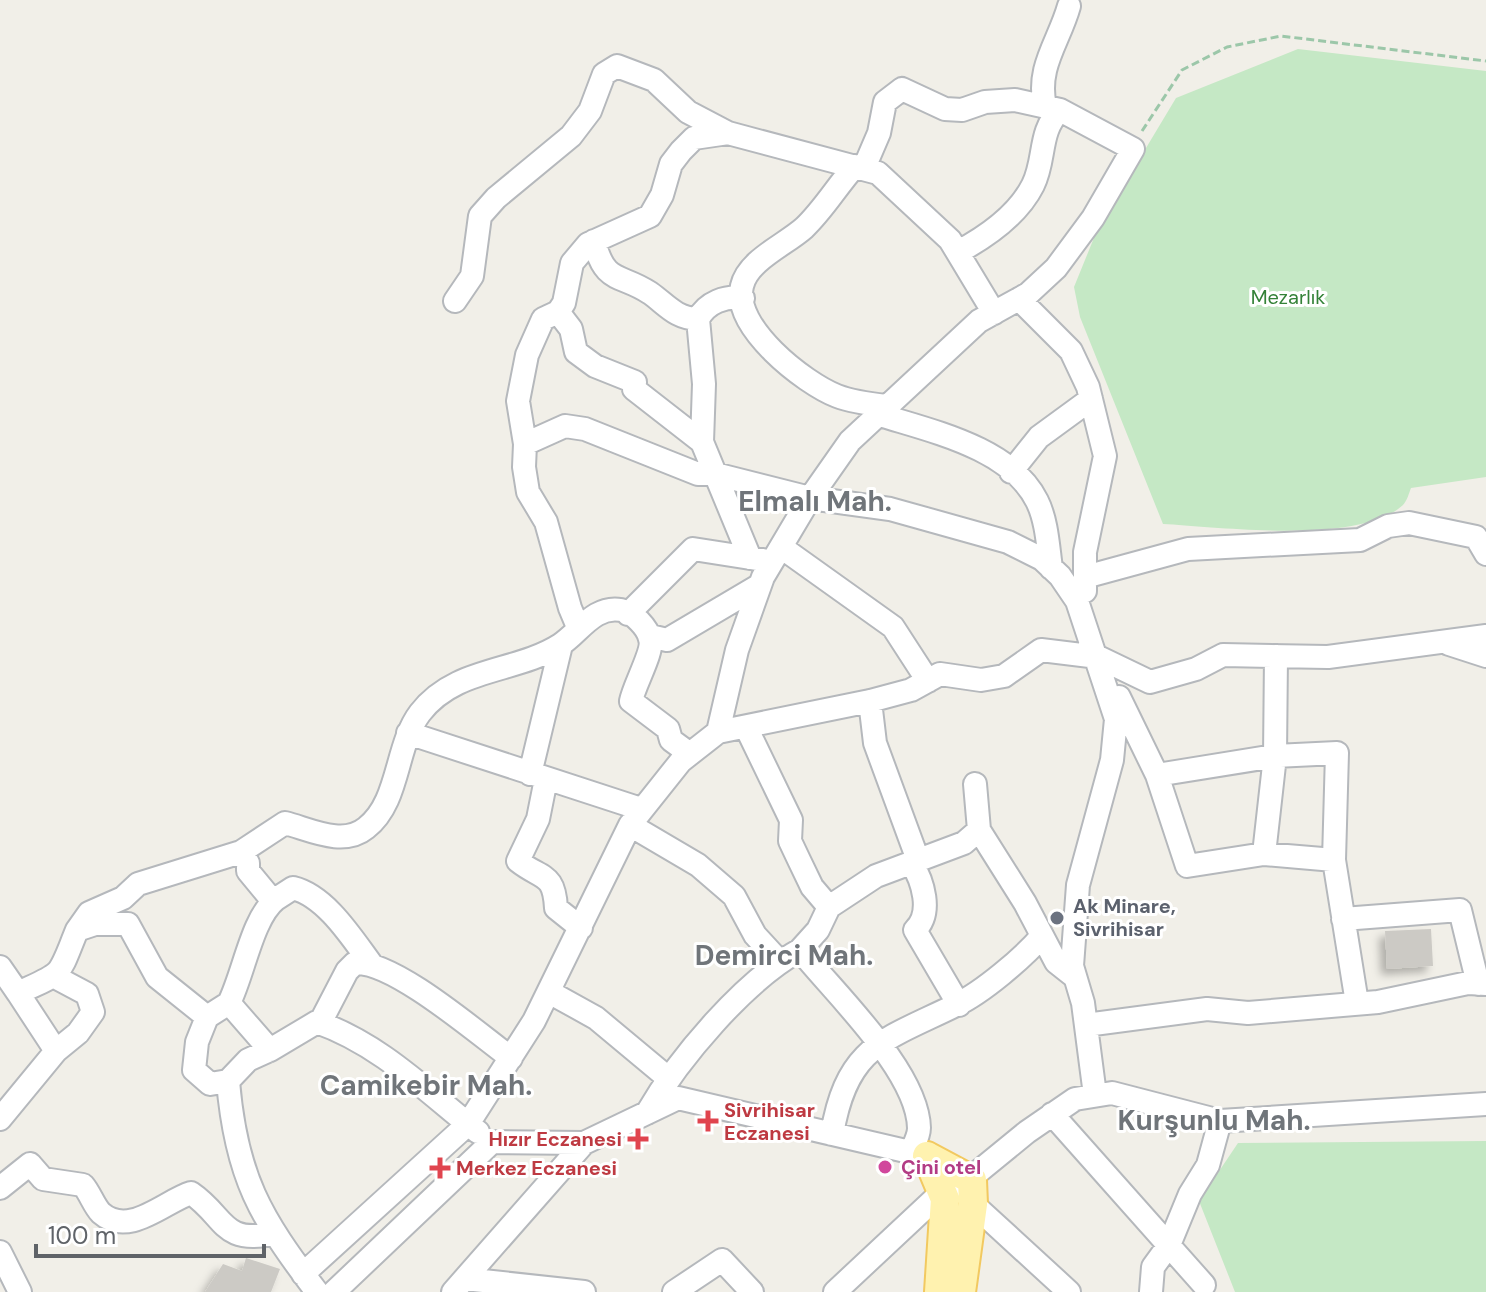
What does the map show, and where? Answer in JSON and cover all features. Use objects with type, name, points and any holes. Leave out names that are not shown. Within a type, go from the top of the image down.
[{"type":"main road","points":[[919,1154],[953,1166],[972,1192],[961,1292]]},
{"type":"main road","points":[[919,1154],[943,1196],[939,1292]]},
{"type":"street","points":[[958,252],[985,238],[1033,186],[1052,108],[1041,89],[1044,68],[1069,6]]},
{"type":"street","points":[[455,301],[472,276],[480,216],[496,198],[571,136],[590,111],[604,74],[617,66],[654,80],[688,112],[728,133],[878,173],[905,196],[958,252],[973,283],[994,313]]},
{"type":"street","points":[[718,732],[737,650],[760,585],[810,498],[850,441],[882,410],[979,321],[1019,299],[1056,268],[1093,218],[1133,149],[1052,108],[1015,100],[985,102],[962,110],[945,109],[902,89],[885,102],[879,133],[859,167],[823,209],[753,267],[741,287],[746,320],[758,335],[816,385],[838,396],[882,410],[967,444],[1022,480],[1037,501],[1051,568]]},
{"type":"street","points":[[578,627],[546,522],[528,492],[518,401],[527,355],[543,319],[558,312],[564,303],[572,263],[594,241],[650,216],[662,195],[671,164],[694,138],[728,133]]},
{"type":"street","points":[[594,241],[602,267],[619,281],[648,292],[675,314],[698,319]]},
{"type":"street","points":[[743,298],[724,298],[713,303],[703,309],[698,319],[704,384],[702,442],[750,558]]},
{"type":"street","points":[[1019,299],[1071,351],[1091,399],[1105,456],[1085,552],[1085,620]]},
{"type":"street","points":[[558,312],[571,329],[576,352],[595,366],[635,382],[634,389],[702,442]]},
{"type":"street","points":[[1011,472],[1039,437],[1091,399]]},
{"type":"street","points":[[525,444],[565,426],[585,429],[698,474],[715,474],[810,498],[890,509],[980,534],[1030,553],[1051,568],[1077,601],[1116,719],[1112,760],[1078,885],[1072,966],[1086,1025],[1095,1095]]},
{"type":"street","points":[[1085,577],[1188,549],[1360,540],[1388,526],[1409,523],[1476,537],[1486,554]]},
{"type":"street","points":[[628,614],[693,549],[750,558],[777,554],[893,627],[928,681]]},
{"type":"street","points":[[18,993],[55,977],[62,968],[77,930],[89,913],[123,898],[138,884],[241,852],[285,823],[318,835],[349,835],[366,829],[380,810],[408,733],[436,696],[455,685],[561,645],[578,627],[602,612],[622,610],[650,636],[667,640],[760,585]]},
{"type":"street","points":[[650,636],[652,648],[634,686],[631,701],[668,729],[671,740],[690,754]]},
{"type":"street","points":[[228,1081],[238,1156],[249,1188],[272,1234],[310,1283],[468,1124],[549,992],[635,817],[690,754],[718,732],[870,701],[911,690],[940,674],[981,680],[1004,676],[1041,650],[1098,657],[1150,682],[1196,669],[1223,655],[1328,657],[1486,636]]},
{"type":"street","points":[[1444,642],[1486,656]]},
{"type":"street","points":[[561,645],[538,777],[538,819],[518,861],[547,876],[555,891],[556,908],[581,928]]},
{"type":"street","points":[[1264,854],[1275,756],[1276,656]]},
{"type":"street","points":[[1098,657],[1157,775],[1187,866],[1264,854],[1334,860]]},
{"type":"street","points":[[870,701],[875,743],[919,874],[926,908],[924,921],[915,930],[959,1005]]},
{"type":"street","points":[[746,727],[791,820],[790,841],[812,887],[829,907]]},
{"type":"street","points":[[408,733],[538,777],[635,817],[734,896],[755,935],[779,961]]},
{"type":"street","points":[[1157,775],[1275,756],[1337,753],[1334,860],[1357,1003]]},
{"type":"street","points":[[975,784],[979,830],[1056,962],[1075,977]]},
{"type":"street","points":[[646,1114],[668,1078],[702,1038],[779,961],[800,950],[818,930],[829,907],[876,876],[964,843],[979,830]]},
{"type":"street","points":[[241,852],[248,863],[248,871],[267,894],[276,899]]},
{"type":"street","points":[[372,965],[342,925],[304,891],[293,888],[262,910],[241,978],[229,1003],[207,1017],[197,1042],[194,1070],[210,1084],[228,1081],[248,1060],[320,1023],[347,971],[355,963],[372,965],[398,976],[511,1058]]},
{"type":"street","points":[[1086,1025],[1207,1009],[1248,1013],[1357,1003],[1482,984],[1460,910],[1343,919]]},
{"type":"street","points":[[77,930],[95,924],[128,924],[157,977],[207,1017]]},
{"type":"street","points":[[832,1134],[838,1098],[876,1044],[912,1023],[959,1005],[1027,954],[1042,936]]},
{"type":"street","points":[[459,1286],[584,1143],[678,1098],[919,1154],[919,1130],[914,1107],[889,1059],[856,1012],[800,950]]},
{"type":"street","points":[[0,967],[56,1051]]},
{"type":"street","points":[[0,1119],[56,1051],[78,1033],[93,1012],[87,994],[55,977]]},
{"type":"street","points":[[549,992],[596,1018],[668,1078]]},
{"type":"street","points":[[229,1003],[270,1050]]},
{"type":"street","points":[[320,1023],[349,1033],[384,1056],[492,1142],[584,1143]]},
{"type":"street","points":[[835,1292],[943,1196],[972,1192],[1052,1114],[1075,1099],[1112,1093],[1220,1121],[1486,1104]]},
{"type":"street","points":[[1052,1114],[1204,1285]]},
{"type":"street","points":[[1156,1290],[1153,1267],[1169,1245],[1190,1194],[1208,1165],[1220,1121]]},
{"type":"street","points":[[341,1290],[492,1142]]},
{"type":"street","points":[[0,1188],[30,1164],[43,1179],[83,1185],[102,1214],[117,1220],[151,1215],[174,1198],[191,1193],[203,1201],[225,1227],[248,1239],[272,1234]]},
{"type":"street","points":[[972,1192],[1069,1292]]},
{"type":"street","points":[[0,1252],[20,1292]]},
{"type":"street","points":[[674,1292],[722,1260],[752,1292]]},
{"type":"street","points":[[459,1286],[584,1292]]},
{"type":"path","points":[[1133,149],[1154,109],[1182,70],[1227,47],[1281,36],[1486,61]]},
{"type":"green space","name":"Mezarlık","points":[[1298,49],[1486,71],[1486,477],[1411,488],[1403,505],[1383,517],[1355,525],[1288,531],[1163,524],[1080,317],[1074,287],[1098,228],[1176,98]]},
{"type":"green space","points":[[1486,1141],[1486,1292],[1235,1292],[1199,1201],[1238,1143]]},
{"type":"building","points":[[1431,929],[1433,966],[1387,969],[1385,931]]},
{"type":"building","points":[[246,1258],[280,1269],[271,1292],[205,1292],[223,1264],[242,1271]]},
{"type":"place","name":"Ak Minare, Sivrihisar","points":[[1057,918]]},
{"type":"place","name":"Sivrihisar Eczanesi","points":[[708,1121]]},
{"type":"place","name":"Hızır Eczanesi","points":[[638,1139]]},
{"type":"place","name":"Çini otel","points":[[885,1167]]},
{"type":"place","name":"Merkez Eczanesi","points":[[440,1168]]},
{"type":"district","name":"Elmalı Mah.","points":[[815,501]]},
{"type":"district","name":"Demirci Mah.","points":[[784,955]]},
{"type":"district","name":"Camikebir Mah.","points":[[426,1085]]},
{"type":"district","name":"Kurşunlu Mah.","points":[[1214,1120]]}]
